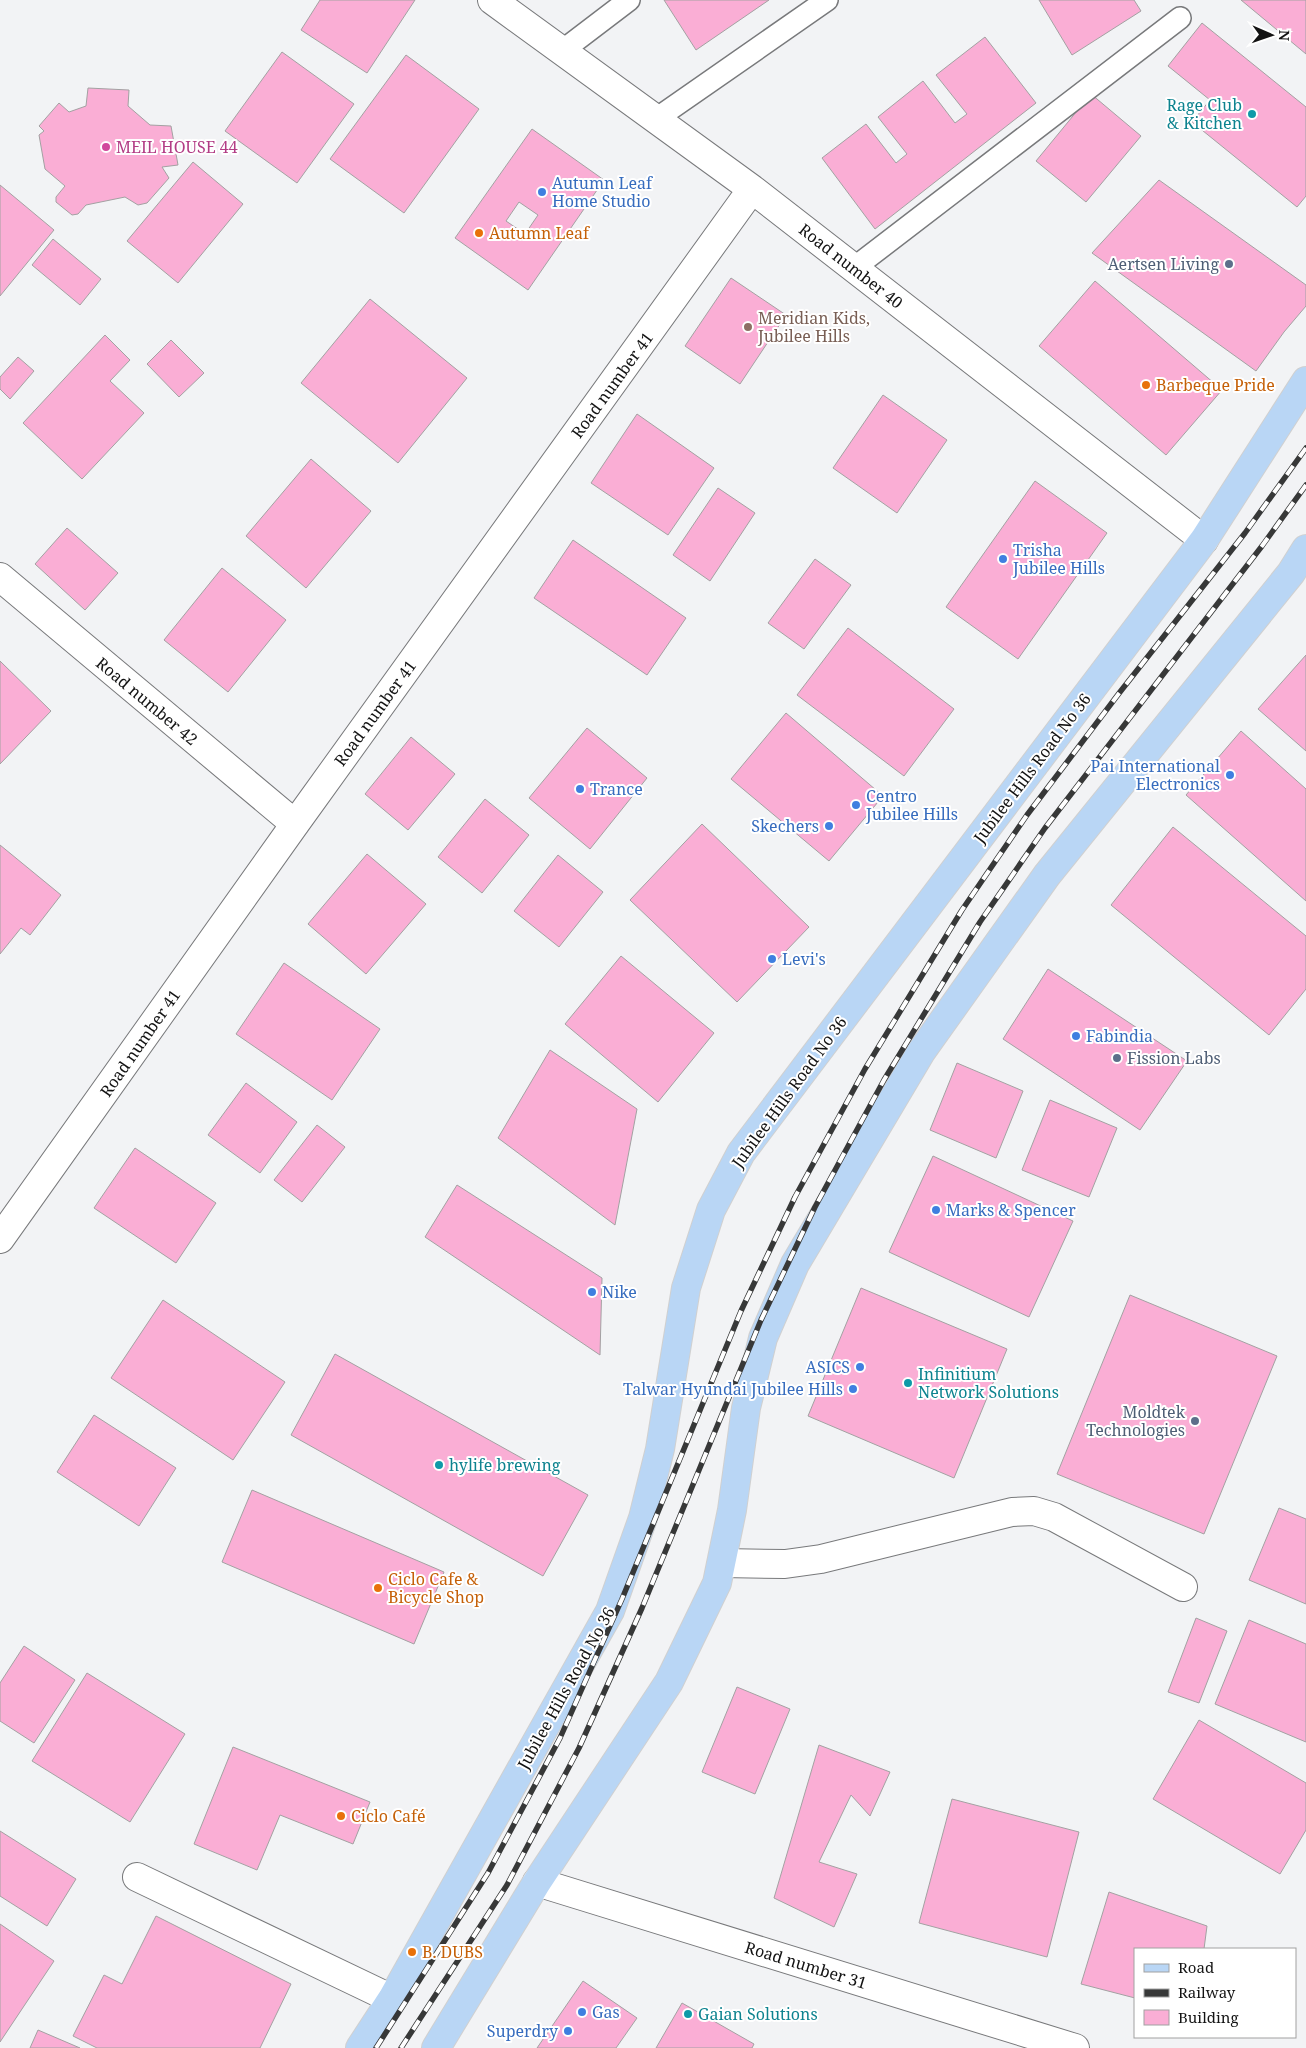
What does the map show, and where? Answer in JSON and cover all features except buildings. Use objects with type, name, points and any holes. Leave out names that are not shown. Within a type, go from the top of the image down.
[{"type":"main road","name":"Jubilee Hills Road No 36","points":[[360,2048],[392,1999],[610,1612],[643,1518],[660,1449],[686,1288],[711,1210],[741,1153],[1204,540],[1306,381]]},
{"type":"main road","points":[[436,2048],[537,1882],[669,1682],[717,1583],[732,1510],[746,1408],[763,1338],[795,1264],[921,1052],[1047,875],[1291,573],[1306,550]]},
{"type":"street","name":"Road number 40","points":[[492,0],[752,189],[1204,540]]},
{"type":"street","name":"Road number 41","points":[[0,1239],[295,824],[752,189]]},
{"type":"street","name":"Road number 42","points":[[0,578],[295,824]]},
{"type":"street","points":[[722,1563],[785,1564],[821,1559],[1012,1512],[1034,1511],[1054,1517],[1183,1586]]},
{"type":"street","points":[[137,1878],[392,1999]]},
{"type":"street","name":"Road number 31","points":[[537,1882],[1075,2048]]},
{"type":"lane","points":[[562,51],[629,0]]},
{"type":"lane","points":[[656,119],[827,0]]},
{"type":"lane","points":[[854,268],[1180,18]]},
{"type":"railway","points":[[376,2048],[488,1873],[560,1738],[622,1599],[741,1311],[795,1197],[865,1069],[962,910],[1027,815],[1120,692],[1245,533],[1306,448]]},
{"type":"railway","points":[[401,2048],[507,1885],[579,1748],[642,1608],[761,1320],[815,1207],[884,1080],[980,922],[1045,828],[1262,546],[1306,485]]},
{"type":"place","name":"Rage Club & Kitchen","points":[[1252,114]]},
{"type":"place","name":"MEIL HOUSE 44","points":[[106,147]]},
{"type":"place","name":"Autumn Leaf Home Studio","points":[[542,192]]},
{"type":"place","name":"Autumn Leaf","points":[[479,233]]},
{"type":"place","name":"Aertsen Living","points":[[1229,264]]},
{"type":"place","name":"Meridian Kids, Jubilee Hills","points":[[748,327]]},
{"type":"place","name":"Barbeque Pride","points":[[1146,385]]},
{"type":"place","name":"Trisha Jubilee Hills","points":[[1003,559]]},
{"type":"place","name":"Pai International Electronics","points":[[1230,775]]},
{"type":"place","name":"Trance","points":[[580,789]]},
{"type":"place","name":"Centro Jubilee Hills","points":[[856,805]]},
{"type":"place","name":"Skechers","points":[[829,826]]},
{"type":"place","name":"Levi's","points":[[772,959]]},
{"type":"place","name":"Fabindia","points":[[1076,1036]]},
{"type":"place","name":"Fission Labs","points":[[1117,1058]]},
{"type":"place","name":"Marks & Spencer","points":[[936,1210]]},
{"type":"place","name":"Nike","points":[[592,1292]]},
{"type":"place","name":"ASICS","points":[[860,1367]]},
{"type":"place","name":"Infinitium Network Solutions","points":[[908,1383]]},
{"type":"place","name":"Talwar Hyundai Jubilee Hills","points":[[853,1389]]},
{"type":"place","name":"Moldtek Technologies","points":[[1195,1421]]},
{"type":"place","name":"hylife brewing","points":[[439,1465]]},
{"type":"place","name":"Ciclo Cafe & Bicycle Shop","points":[[378,1588]]},
{"type":"place","name":"Ciclo Café","points":[[341,1816]]},
{"type":"place","name":"B. DUBS","points":[[412,1952]]},
{"type":"place","name":"Gas","points":[[582,2012]]},
{"type":"place","name":"Gaian Solutions","points":[[688,2014]]},
{"type":"place","name":"Superdry","points":[[568,2031]]}]
